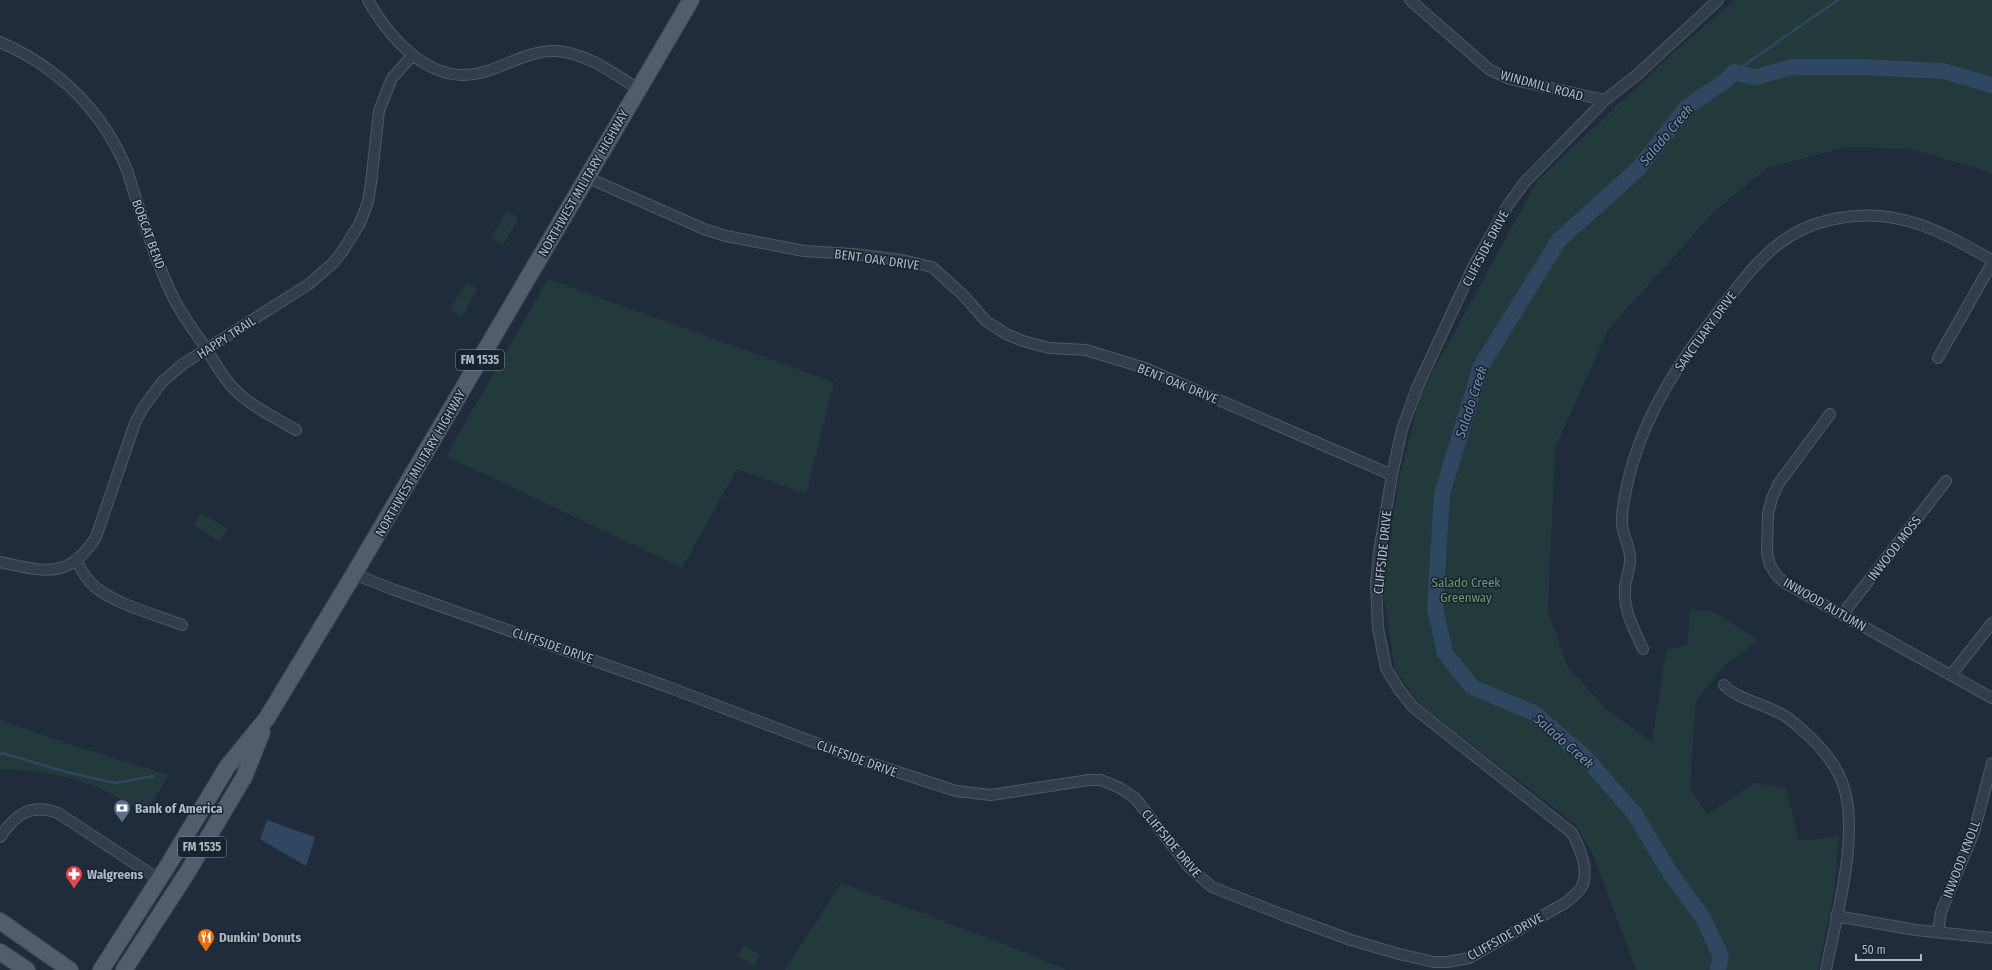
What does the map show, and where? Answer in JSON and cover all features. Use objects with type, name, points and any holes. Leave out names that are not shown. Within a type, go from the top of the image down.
[{"type":"main road","name":"NORTHWEST MILITARY HIGHWAY","points":[[101,970],[160,880],[227,767],[267,718],[354,574],[691,0]]},
{"type":"main road","name":"NORTHWEST MILITARY HIGHWAY","points":[[124,970],[183,879],[244,777],[267,718]]},
{"type":"main road","points":[[0,921],[70,970]]},
{"type":"main road","points":[[0,932],[41,950]]},
{"type":"main road","points":[[0,952],[27,970]]},
{"type":"street","points":[[368,0],[395,37],[413,55],[432,68],[450,74],[464,75],[480,73],[530,55],[556,51],[572,54],[596,63],[638,89]]},
{"type":"street","name":"WINDMILL ROAD","points":[[1410,0],[1430,15],[1458,43],[1490,70],[1510,79],[1604,100]]},
{"type":"street","name":"CLIFFSIDE DRIVE","points":[[354,574],[392,589],[664,685],[858,759],[956,791],[991,795],[1089,780],[1102,780],[1120,788],[1135,798],[1190,868],[1212,887],[1351,940],[1399,954],[1434,962],[1447,962],[1468,958],[1565,903],[1576,894],[1582,886],[1585,872],[1579,845],[1572,833],[1413,707],[1398,688],[1386,668],[1378,628],[1376,582],[1379,552],[1392,475],[1402,429],[1417,388],[1473,267],[1496,226],[1524,183],[1604,100],[1638,74],[1718,0]]},
{"type":"street","name":"BOBCAT BEND","points":[[0,42],[34,60],[72,88],[104,126],[126,169],[139,208],[173,296],[188,324],[221,373],[244,398],[296,430]]},
{"type":"street","name":"HAPPY TRAIL","points":[[0,562],[44,571],[61,568],[77,561],[87,552],[96,537],[135,422],[143,408],[162,382],[183,364],[308,284],[333,263],[342,252],[360,223],[368,202],[378,111],[392,78],[413,55]]},
{"type":"street","name":"BENT OAK DRIVE","points":[[586,177],[704,229],[726,236],[804,251],[854,254],[902,260],[932,267],[963,295],[986,321],[1006,334],[1023,341],[1049,348],[1086,350],[1145,368],[1392,475]]},
{"type":"street","name":"SANCTUARY DRIVE","points":[[1643,649],[1626,608],[1625,587],[1630,560],[1629,549],[1622,531],[1622,520],[1628,481],[1636,451],[1659,397],[1681,362],[1755,265],[1774,246],[1795,232],[1824,221],[1857,216],[1900,219],[1932,228],[1992,261]]},
{"type":"street","points":[[1938,358],[1992,261]]},
{"type":"street","name":"INWOOD AUTUMN","points":[[1830,414],[1779,483],[1772,498],[1768,514],[1767,553],[1770,565],[1777,576],[1787,584],[1992,698]]},
{"type":"street","name":"INWOOD MOSS","points":[[1842,615],[1946,481]]},
{"type":"street","points":[[77,561],[90,582],[100,591],[127,604],[182,625]]},
{"type":"street","points":[[1951,675],[1992,623]]},
{"type":"street","points":[[1724,685],[1730,691],[1764,704],[1787,718],[1824,752],[1841,778],[1847,798],[1849,818],[1848,852],[1826,970]]},
{"type":"street","name":"INWOOD KNOLL","points":[[1938,932],[1941,912],[1974,832],[1992,763]]},
{"type":"street","points":[[0,837],[10,823],[20,814],[34,809],[45,809],[58,813],[160,880]]},
{"type":"street","points":[[1836,916],[1895,927],[1992,938]]},
{"type":"green space","name":"Salado Creek Greenway","points":[[1735,0],[1992,0],[1992,175],[1981,169],[1908,149],[1846,147],[1767,168],[1715,211],[1608,330],[1555,448],[1548,611],[1568,667],[1606,709],[1652,742],[1663,669],[1668,649],[1687,645],[1690,610],[1711,610],[1759,640],[1724,666],[1696,701],[1690,788],[1707,814],[1754,783],[1786,788],[1799,841],[1839,836],[1835,886],[1818,970],[1636,970],[1593,855],[1577,826],[1420,704],[1395,670],[1383,590],[1398,484],[1420,395],[1537,181],[1673,53]]},
{"type":"green space","points":[[506,211],[519,218],[503,245],[491,238]]},
{"type":"green space","points":[[548,279],[834,382],[806,494],[737,469],[682,568],[446,456]]},
{"type":"green space","points":[[466,282],[478,289],[462,317],[450,310]]},
{"type":"green space","points":[[201,513],[228,529],[220,541],[194,526]]},
{"type":"green space","points":[[0,720],[72,745],[169,775],[145,813],[117,797],[87,783],[38,772],[0,769]]},
{"type":"green space","points":[[841,883],[1007,945],[1067,970],[785,970]]},
{"type":"green space","points":[[744,945],[760,955],[754,966],[737,956]]},
{"type":"water","points":[[267,820],[315,837],[306,866],[260,839]]},
{"type":"waterway","points":[[1734,72],[1838,0]]},
{"type":"waterway","name":"Salado Creek","points":[[1718,970],[1721,956],[1703,918],[1669,871],[1634,813],[1585,757],[1534,713],[1472,687],[1445,653],[1435,609],[1442,494],[1481,366],[1559,240],[1638,169],[1687,107],[1728,79],[1734,72],[1755,77],[1793,67],[1862,67],[1943,71],[1992,85]]},
{"type":"waterway","points":[[0,754],[3,753],[66,772],[115,783],[154,776]]},
{"type":"place","name":"Bank of America","points":[[122,823]]},
{"type":"place","name":"Walgreens","points":[[74,889]]},
{"type":"place","name":"Dunkin' Donuts","points":[[206,952]]}]
